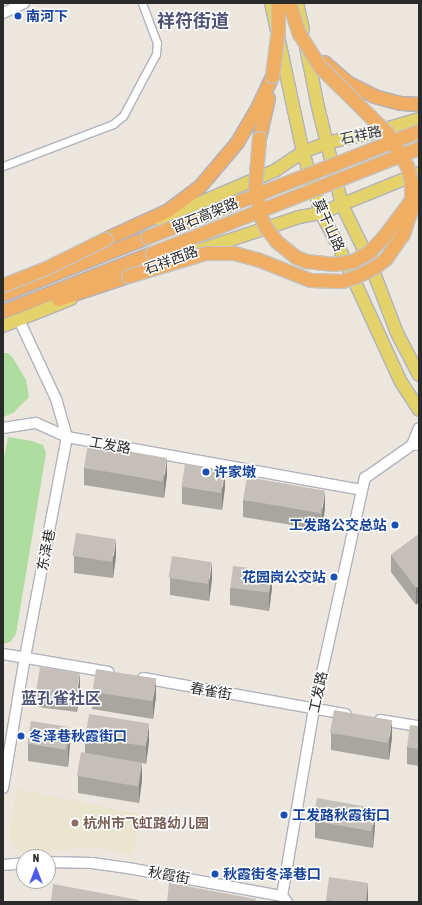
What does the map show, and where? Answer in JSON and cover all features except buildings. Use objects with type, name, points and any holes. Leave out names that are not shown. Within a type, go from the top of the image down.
[{"type":"highway","points":[[279,3],[278,35],[272,76],[259,138],[255,186],[260,215],[266,228],[276,241],[296,257],[315,262],[334,264],[353,261],[370,251],[385,235],[419,189]]},
{"type":"highway","points":[[3,315],[206,252],[234,253],[257,259],[310,280],[326,282],[342,281],[357,276],[375,267],[386,258],[403,234],[411,210],[411,181],[407,166],[387,133],[320,67],[279,3]]},
{"type":"highway","points":[[296,3],[307,33],[324,62],[347,82],[374,96],[400,102],[419,104]]},
{"type":"highway","points":[[3,284],[46,268],[105,239],[159,215],[178,204],[199,187],[236,142],[258,106],[272,76]]},
{"type":"highway","name":"留石高架路","points":[[3,294],[419,132]]},
{"type":"highway","name":"留石高架路","points":[[3,311],[419,148]]},
{"type":"main road","name":"莫干山路","points":[[279,3],[303,152],[321,213],[336,241],[401,382],[419,410]]},
{"type":"main road","name":"莫干山路","points":[[296,3],[326,143],[342,205],[369,260],[397,333],[419,375]]},
{"type":"main road","name":"石祥路","points":[[303,152],[326,143],[368,134],[419,119]]},
{"type":"main road","points":[[3,284],[276,170],[303,152]]},
{"type":"main road","points":[[342,205],[419,172]]},
{"type":"main road","name":"石祥西路","points":[[3,326],[170,260],[299,217],[321,213],[342,205]]},
{"type":"main road","points":[[3,300],[153,246],[3,311]]},
{"type":"street","points":[[3,12],[24,3]]},
{"type":"street","points":[[3,166],[113,124],[123,116],[156,54],[157,43],[142,3]]},
{"type":"street","name":"东泽巷","points":[[3,788],[67,437],[56,400],[19,320]]},
{"type":"street","name":"工发路","points":[[3,428],[36,422],[67,437],[362,490]]},
{"type":"street","name":"工发路","points":[[285,899],[314,709],[365,478],[416,445],[419,428]]},
{"type":"street","points":[[3,654],[119,674]]},
{"type":"street","name":"春雀街","points":[[135,677],[419,726]]},
{"type":"street","name":"秋霞街","points":[[56,862],[99,864],[285,899]]},
{"type":"street","points":[[3,865],[16,864]]},
{"type":"shaded area","name":"杭州市飞虹路幼儿园","points":[[17,789],[141,814],[133,855],[106,849],[87,848],[56,850],[17,849],[11,842],[9,832]]},
{"type":"green space","points":[[3,353],[8,353],[13,358],[26,380],[29,397],[13,413],[3,417]]},
{"type":"green space","points":[[8,437],[32,441],[43,445],[46,453],[16,634],[10,642],[3,644],[3,463]]},
{"type":"place","name":"南河下","points":[[18,16]]},
{"type":"place","name":"许家墩","points":[[206,472]]},
{"type":"place","name":"工发路公交总站","points":[[395,525]]},
{"type":"place","name":"花园岗公交站","points":[[334,577]]},
{"type":"place","name":"冬泽巷秋霞街口","points":[[21,736]]},
{"type":"place","name":"工发路秋霞街口","points":[[284,815]]},
{"type":"place","name":"杭州市飞虹路幼儿园","points":[[75,823]]},
{"type":"place","name":"秋霞街冬泽巷口","points":[[215,874]]},
{"type":"district","name":"祥符街道","points":[[193,21]]},
{"type":"district","name":"蓝孔雀社区","points":[[61,698]]}]
